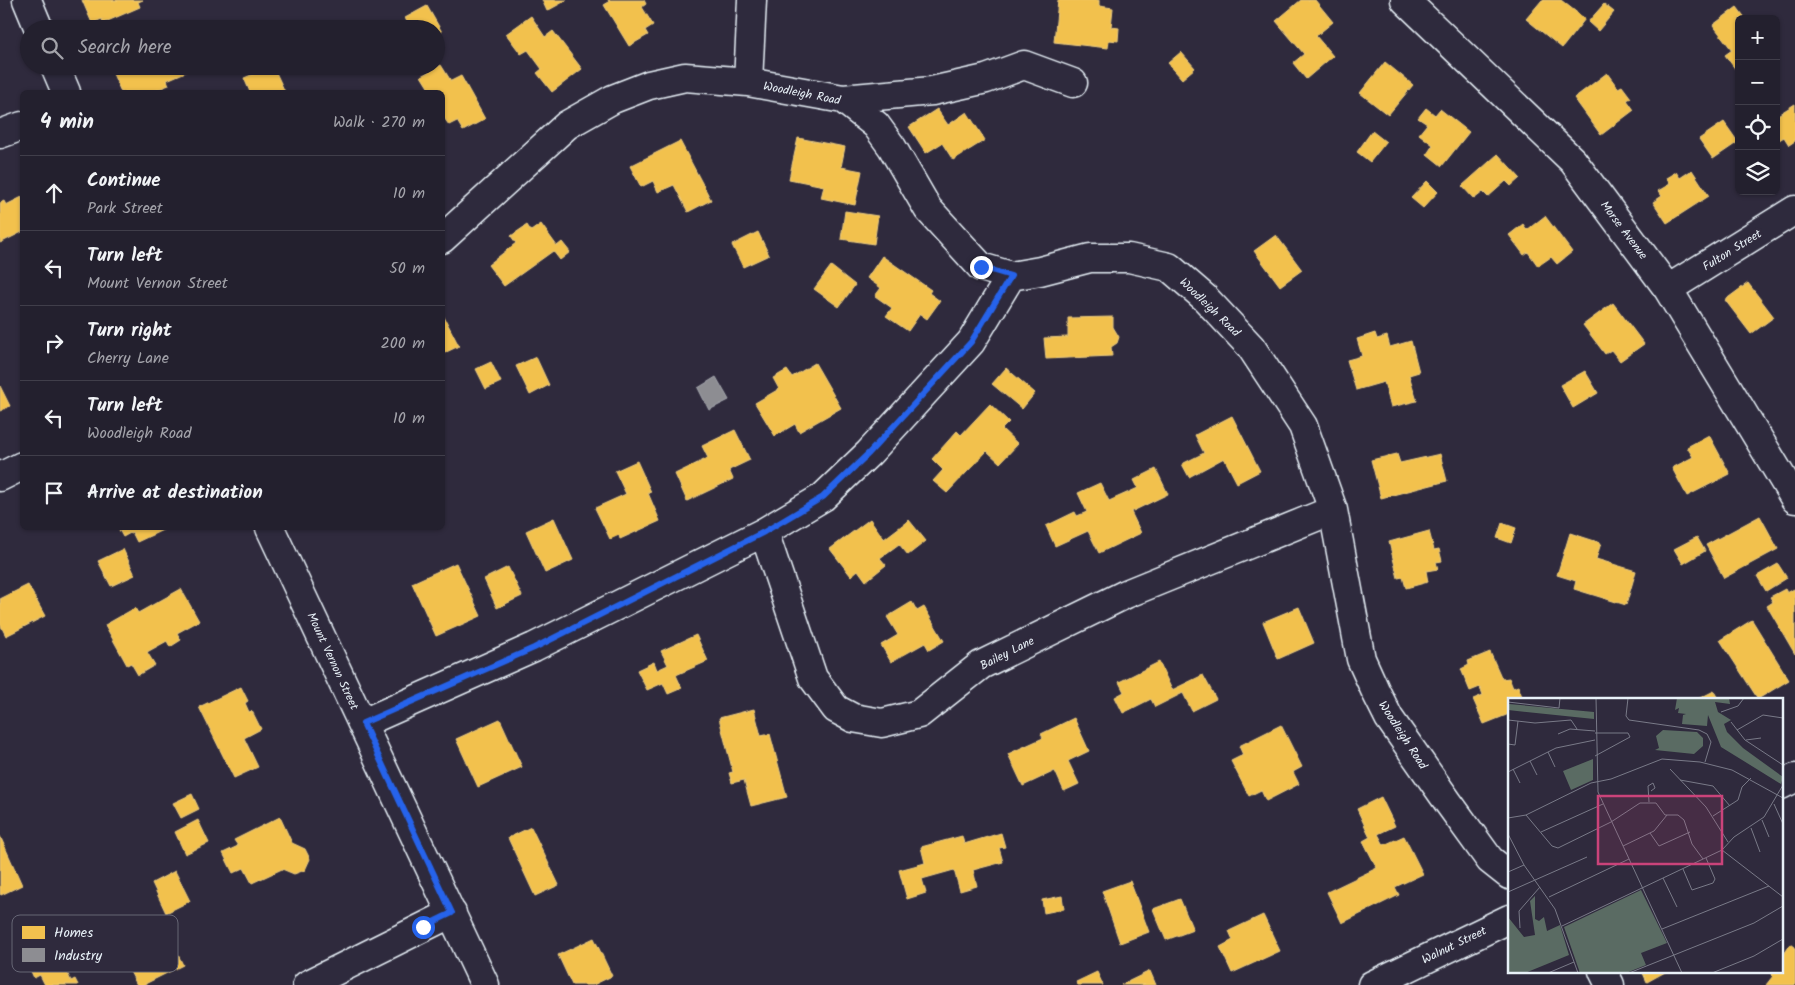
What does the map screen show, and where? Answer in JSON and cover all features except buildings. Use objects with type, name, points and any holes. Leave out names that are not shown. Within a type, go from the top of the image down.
[{"type":"street","points":[[27,0],[35,20]]},
{"type":"street","points":[[748,82],[752,0]]},
{"type":"street","name":"Morse Avenue","points":[[1405,0],[1573,161],[1668,289],[1795,499]]},
{"type":"street","points":[[843,99],[932,91],[986,79],[1024,66],[1073,83]]},
{"type":"street","points":[[59,75],[65,90]]},
{"type":"street","name":"Woodleigh Road","points":[[445,236],[567,125],[613,99],[649,85],[685,76],[748,82],[843,99],[876,125],[892,147],[928,209],[981,267],[1011,276],[1040,271],[1090,258],[1129,258],[1168,267],[1205,298],[1251,346],[1303,426],[1333,510],[1361,659],[1375,690],[1389,718],[1448,802],[1490,860],[1508,874]]},
{"type":"street","points":[[0,134],[20,127]]},
{"type":"street","name":"Fulton Street","points":[[1668,289],[1795,210]]},
{"type":"street","points":[[363,723],[534,648],[764,532],[823,497],[869,453],[971,342],[1011,276]]},
{"type":"street","points":[[0,476],[20,467]]},
{"type":"street","name":"Bailey Lane","points":[[764,532],[813,678],[836,709],[853,718],[882,723],[919,714],[981,665],[1126,594],[1333,510]]},
{"type":"street","name":"Mount Vernon Street","points":[[271,530],[485,985]]},
{"type":"street","points":[[1782,784],[1795,778]]},
{"type":"street","points":[[307,985],[452,913]]},
{"type":"street","name":"Walnut Street","points":[[1372,985],[1508,919]]},
{"type":"street","points":[[1604,972],[1610,985]]},
{"type":"route","points":[[423,927],[452,913],[363,723],[534,648],[764,532],[823,497],[869,453],[971,342],[1011,276],[981,267]]}]
